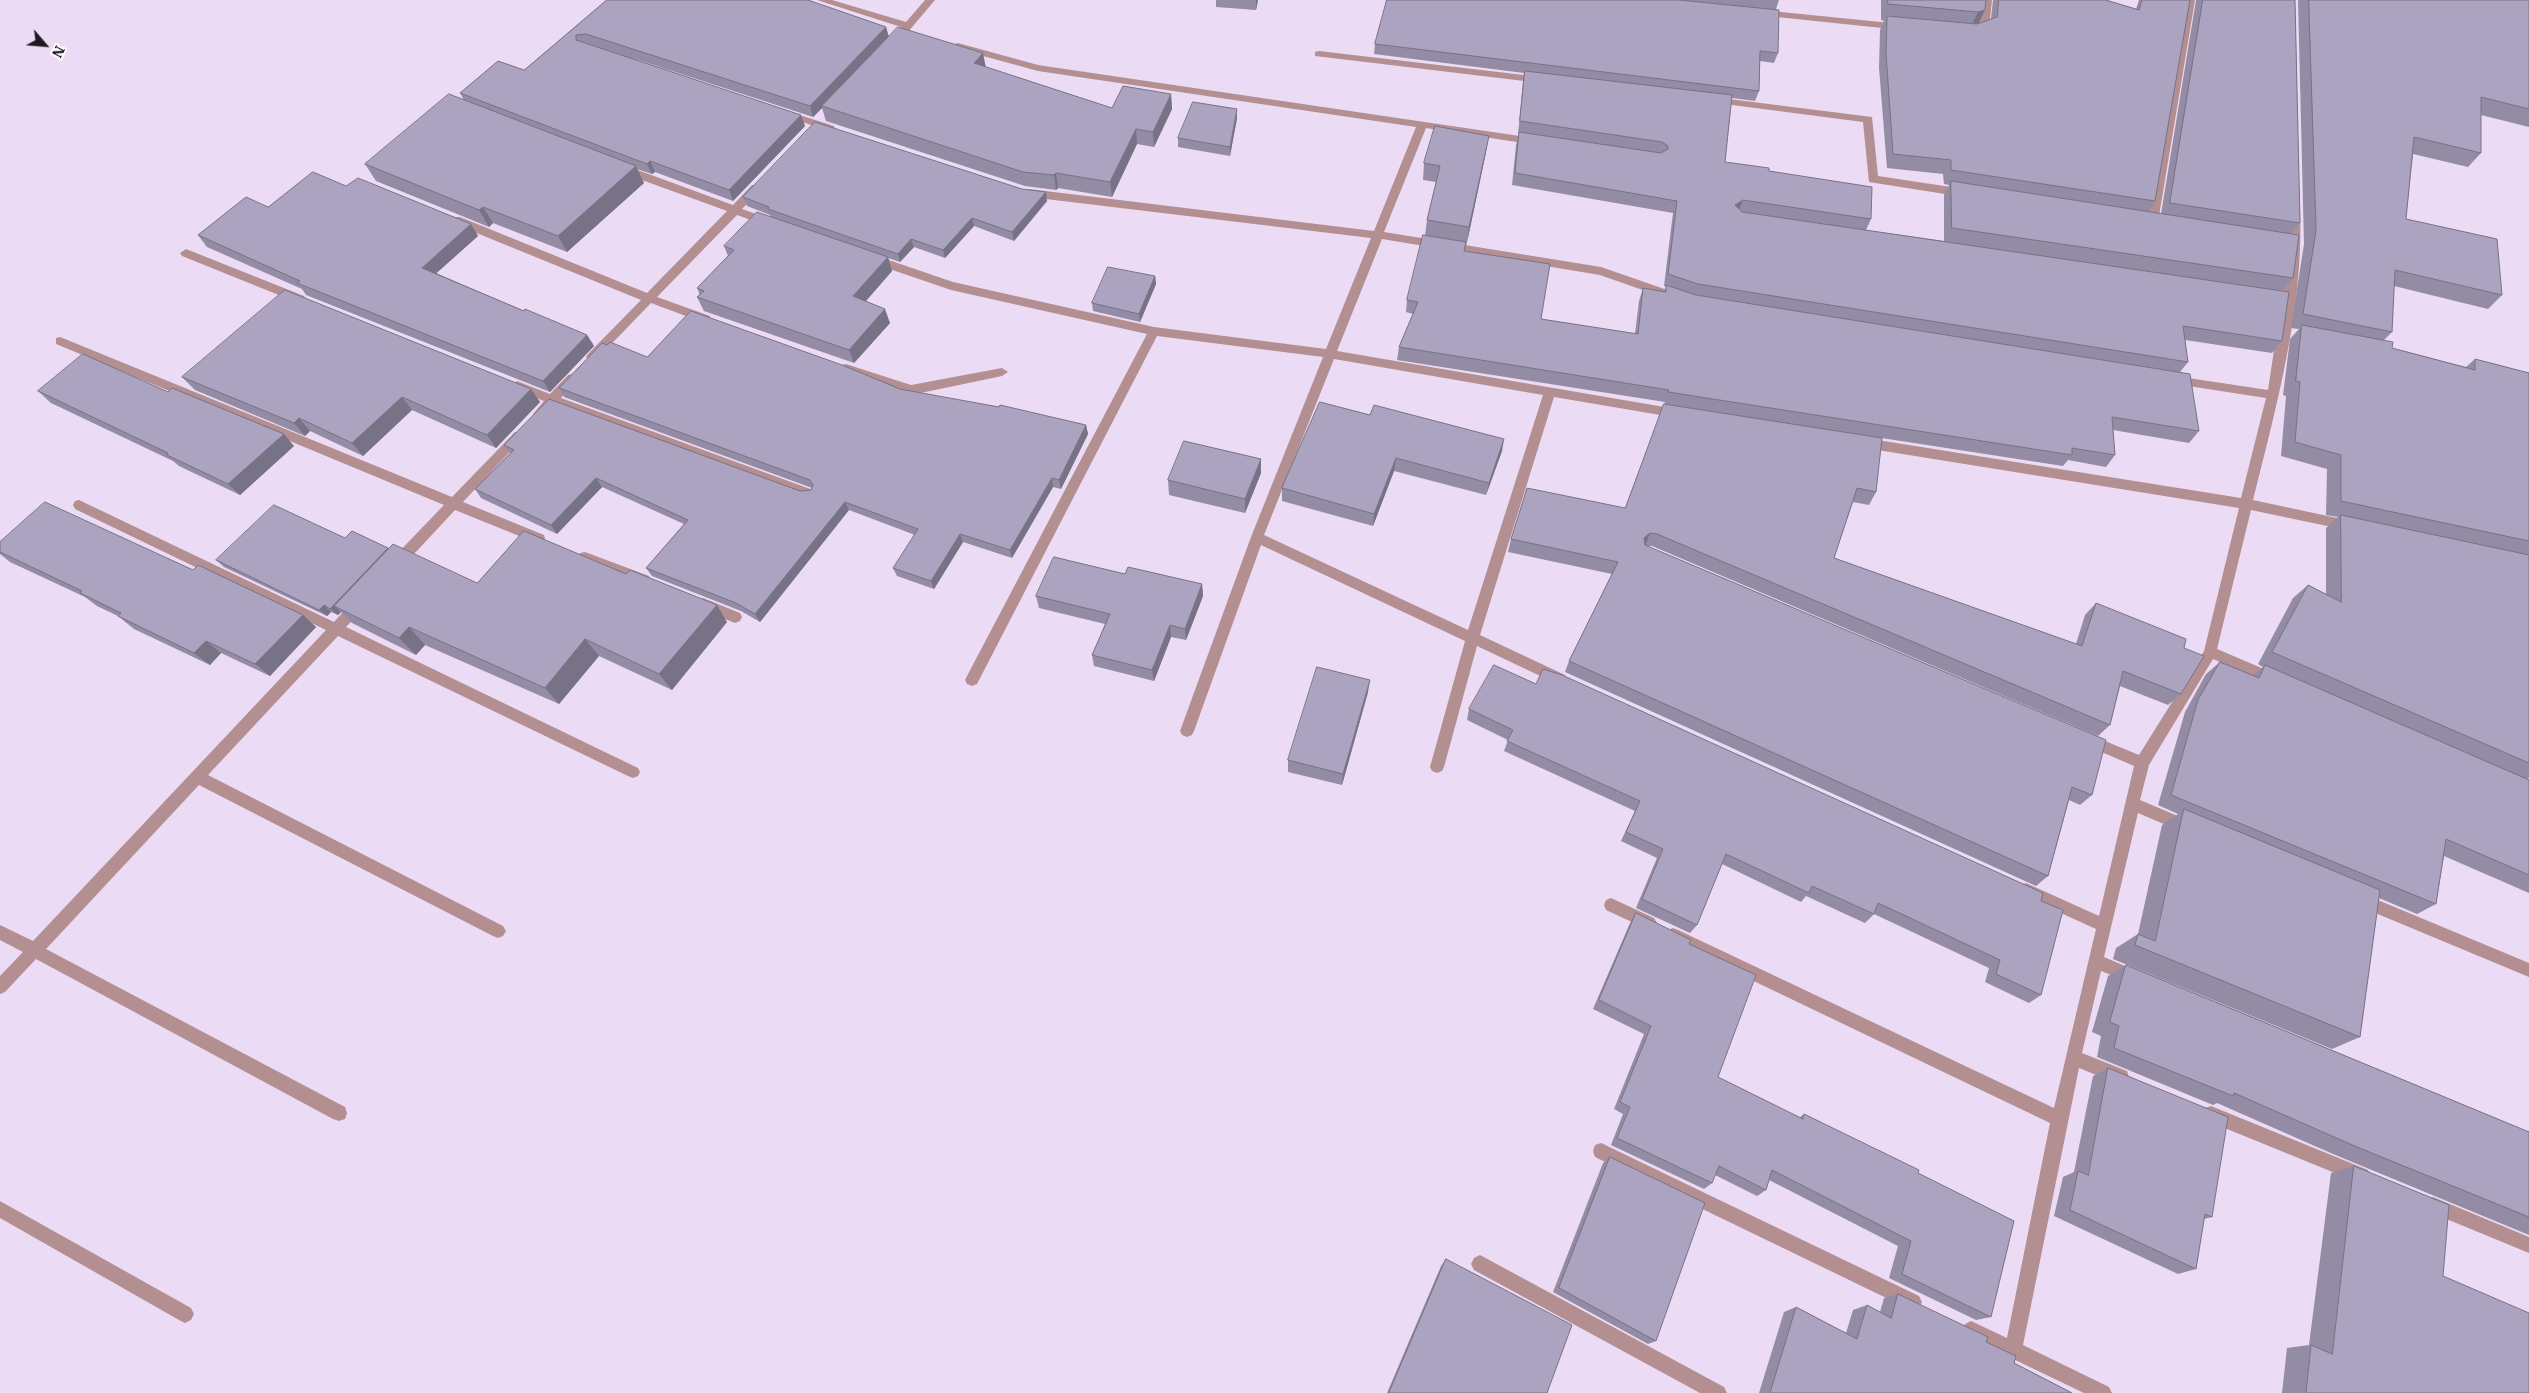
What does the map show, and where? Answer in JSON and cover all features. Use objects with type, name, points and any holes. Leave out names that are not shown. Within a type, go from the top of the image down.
[{"type":"street","points":[[822,0],[909,31]]},
{"type":"street","points":[[884,53],[909,31],[930,0]]},
{"type":"street","points":[[1961,33],[1976,34],[1984,30],[1987,0]]},
{"type":"street","points":[[2152,222],[2188,1]]},
{"type":"street","points":[[1749,12],[1913,28]]},
{"type":"street","points":[[942,42],[1038,68],[1550,144]]},
{"type":"street","points":[[1319,54],[1554,82]]},
{"type":"street","points":[[1701,99],[1868,119],[1873,179],[1978,196]]},
{"type":"street","points":[[771,108],[821,120],[846,133]]},
{"type":"street","points":[[805,137],[821,120]]},
{"type":"street","points":[[1187,731],[1257,537],[1422,124]]},
{"type":"street","points":[[613,165],[781,227]]},
{"type":"street","points":[[384,577],[648,298],[766,177]]},
{"type":"street","points":[[1015,189],[1034,193],[1379,235],[1601,271],[1683,299]]},
{"type":"street","points":[[2012,1350],[2058,1119],[2074,1058],[2142,763],[2210,652],[2273,395],[2287,333],[2284,298],[2295,194]]},
{"type":"street","points":[[446,216],[648,298],[714,321]]},
{"type":"street","points":[[857,253],[951,286],[1154,331],[1330,354],[1549,393],[1687,415]]},
{"type":"street","points":[[186,254],[314,305]]},
{"type":"street","points":[[972,680],[1154,331]]},
{"type":"street","points":[[60,341],[553,544]]},
{"type":"street","points":[[836,364],[911,390],[1002,372]]},
{"type":"street","points":[[2164,378],[2273,395]]},
{"type":"street","points":[[506,382],[809,494]]},
{"type":"street","points":[[1438,767],[1472,639],[1549,393]]},
{"type":"street","points":[[1854,442],[2246,504],[2364,529]]},
{"type":"street","points":[[79,505],[633,772]]},
{"type":"street","points":[[1257,537],[1571,684]]},
{"type":"street","points":[[571,552],[653,584]]},
{"type":"street","points":[[0,987],[371,592]]},
{"type":"street","points":[[690,599],[736,617]]},
{"type":"street","points":[[2210,652],[2282,684]]},
{"type":"street","points":[[2078,736],[2142,763]]},
{"type":"street","points":[[197,778],[498,930]]},
{"type":"street","points":[[2133,804],[2198,831]]},
{"type":"street","points":[[2014,885],[2105,926]]},
{"type":"street","points":[[2345,893],[2529,970]]},
{"type":"street","points":[[1610,905],[2058,1119]]},
{"type":"street","points":[[0,932],[35,949],[338,1113]]},
{"type":"street","points":[[2095,961],[2150,984]]},
{"type":"street","points":[[2074,1058],[2138,1084]]},
{"type":"street","points":[[2192,1106],[2374,1181]]},
{"type":"street","points":[[1601,1151],[1932,1312]]},
{"type":"street","points":[[2420,1200],[2529,1245]]},
{"type":"street","points":[[0,1209],[185,1314]]},
{"type":"street","points":[[1480,1264],[1718,1393]]},
{"type":"street","points":[[1959,1324],[2103,1393]]},
{"type":"building","points":[[607,0],[808,0],[886,27],[810,106],[586,34],[576,35],[576,40],[801,115],[729,190],[650,161],[647,164],[460,93],[498,61],[524,70]]},
{"type":"building","points":[[1387,0],[1679,0],[1779,10],[1778,53],[1760,51],[1759,91],[1375,44]]},
{"type":"building","points":[[1888,0],[1986,0],[1985,10],[1978,12],[1888,4]]},
{"type":"building","points":[[1999,0],[2106,0],[2139,10],[2142,0],[2190,0],[2155,201],[1951,170],[1951,160],[1893,154],[1886,53],[1887,16],[1977,24],[1997,17]]},
{"type":"building","points":[[2203,0],[2295,0],[2300,223],[2170,203]]},
{"type":"building","points":[[2309,0],[2529,0],[2529,109],[2481,97],[2481,153],[2414,137],[2406,219],[2497,239],[2502,295],[2395,270],[2392,332],[2303,314],[2316,230]]},
{"type":"building","points":[[898,27],[983,53],[974,63],[1112,108],[1123,86],[1171,94],[1153,132],[1136,129],[1110,182],[1056,173],[1054,175],[1023,172],[822,106]]},
{"type":"building","points":[[1525,71],[1732,95],[1725,162],[1872,187],[1871,219],[1743,200],[1735,205],[1742,212],[2289,292],[2282,341],[2183,326],[2188,362],[1698,284],[1668,274],[1677,201],[1515,173],[1519,132],[1661,153],[1668,149],[1668,146],[1662,142],[1520,121]]},
{"type":"building","points":[[449,94],[636,166],[558,236],[483,207],[479,210],[365,164]]},
{"type":"building","points":[[1193,102],[1237,109],[1230,147],[1178,138]]},
{"type":"building","points":[[815,122],[1022,189],[1046,192],[1012,232],[972,218],[943,250],[911,239],[898,254],[768,209],[769,207],[743,197]]},
{"type":"building","points":[[1435,126],[1489,136],[1469,227],[1427,220],[1440,166],[1424,163]]},
{"type":"building","points":[[313,172],[346,186],[358,178],[471,224],[422,268],[587,335],[543,381],[297,283],[300,281],[198,235],[246,197],[268,207]]},
{"type":"building","points":[[1951,181],[2299,235],[2293,278],[1952,228]]},
{"type":"building","points":[[757,212],[888,257],[853,296],[885,309],[849,350],[697,297],[704,291],[697,288],[734,250],[724,246]]},
{"type":"building","points":[[1423,235],[1466,242],[1464,251],[1550,264],[1541,319],[1638,334],[1643,288],[1666,292],[1666,285],[1696,295],[2190,374],[2199,431],[2112,417],[2115,455],[2072,448],[2072,455],[1668,392],[1669,390],[1399,347],[1418,302],[1407,300]]},
{"type":"building","points":[[1108,267],[1155,276],[1139,314],[1092,303]]},
{"type":"building","points":[[285,290],[531,389],[487,435],[402,397],[352,443],[299,418],[294,423],[182,377]]},
{"type":"building","points":[[691,311],[842,365],[900,389],[999,407],[1000,405],[1086,425],[1059,480],[1052,478],[1010,550],[960,534],[931,581],[893,568],[918,529],[845,502],[755,614],[736,603],[646,568],[688,520],[596,478],[551,525],[475,489],[514,450],[504,445],[549,399],[800,491],[811,490],[813,485],[810,480],[559,388],[602,343],[607,345],[610,342],[647,357]]},
{"type":"building","points":[[2302,325],[2393,342],[2392,348],[2475,370],[2475,359],[2529,373],[2529,541],[2341,501],[2341,455],[2295,442],[2300,382],[2296,381]]},
{"type":"building","points":[[83,354],[168,392],[172,388],[284,434],[228,484],[38,391]]},
{"type":"building","points":[[1320,402],[1370,415],[1374,405],[1504,439],[1489,483],[1396,458],[1374,514],[1282,488]]},
{"type":"building","points":[[1664,404],[1882,438],[1876,492],[1857,488],[1834,558],[2082,646],[2096,603],[2186,639],[2184,648],[2204,656],[2181,694],[2123,671],[2110,725],[1657,534],[1650,533],[1644,538],[1645,545],[2106,740],[2092,795],[2072,787],[2048,876],[1569,661],[1618,562],[1511,539],[1527,488],[1625,508]]},
{"type":"building","points":[[1184,441],[1261,459],[1245,499],[1168,480]]},
{"type":"building","points":[[45,502],[193,570],[198,565],[303,615],[255,664],[206,641],[194,653],[118,616],[121,613],[80,593],[82,591],[0,552],[0,542]]},
{"type":"building","points":[[274,505],[345,538],[352,531],[388,548],[330,609],[324,605],[319,610],[216,560]]},
{"type":"building","points":[[2341,515],[2529,555],[2529,763],[2272,652],[2308,585],[2341,602]]},
{"type":"building","points":[[524,531],[626,574],[630,570],[717,605],[659,674],[585,639],[545,688],[409,627],[399,638],[334,606],[393,544],[477,583]]},
{"type":"building","points":[[1054,557],[1125,574],[1128,567],[1202,584],[1185,629],[1170,625],[1152,670],[1092,655],[1110,614],[1036,596]]},
{"type":"building","points":[[2220,662],[2259,678],[2265,665],[2529,780],[2529,875],[2446,839],[2436,904],[2171,795],[2198,700]]},
{"type":"building","points":[[1494,665],[1536,684],[1543,669],[1562,675],[2043,893],[2041,901],[2063,910],[2041,995],[1996,974],[2000,960],[1878,903],[1874,914],[1812,886],[1809,893],[1726,854],[1697,925],[1642,899],[1663,849],[1626,832],[1640,801],[1507,741],[1513,730],[1469,709]]},
{"type":"building","points":[[1317,667],[1370,680],[1343,774],[1288,760]]},
{"type":"building","points":[[2184,809],[2380,890],[2360,1037],[2135,945],[2138,934],[2155,941]]},
{"type":"building","points":[[1636,913],[1691,940],[1689,944],[1756,975],[1718,1077],[1803,1119],[1804,1114],[1919,1170],[1918,1173],[2014,1221],[1991,1317],[1902,1274],[1911,1241],[1772,1170],[1766,1190],[1719,1166],[1712,1183],[1617,1138],[1630,1107],[1620,1102],[1651,1026],[1599,1000]]},
{"type":"building","points":[[2126,965],[2529,1132],[2529,1217],[2357,1147],[2234,1093],[2233,1096],[2114,1048],[2119,1026],[2110,1022]]},
{"type":"building","points":[[2108,1068],[2228,1117],[2212,1217],[2205,1214],[2196,1269],[2070,1210],[2078,1171],[2088,1175]]},
{"type":"building","points":[[1610,1157],[1705,1203],[1656,1341],[1559,1288]]},
{"type":"building","points":[[2354,1166],[2449,1205],[2443,1276],[2529,1313],[2529,1393],[2306,1393],[2311,1345],[2332,1354]]},
{"type":"building","points":[[1446,1259],[1572,1325],[1547,1393],[1389,1393]]},
{"type":"building","points":[[1898,1294],[1988,1337],[1986,1342],[2016,1356],[2014,1363],[2072,1393],[1770,1393],[1796,1307],[1857,1339],[1867,1305],[1891,1318]]}]
